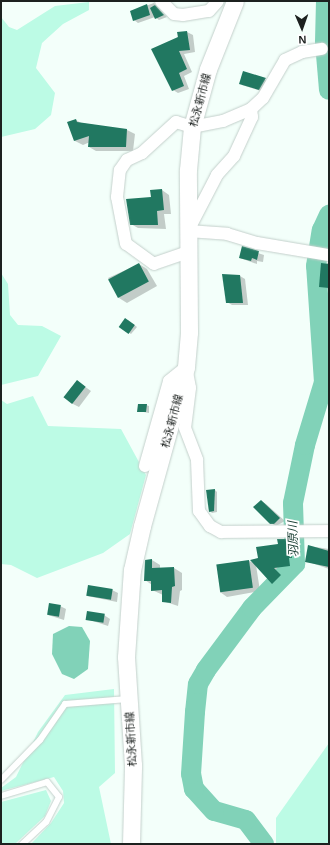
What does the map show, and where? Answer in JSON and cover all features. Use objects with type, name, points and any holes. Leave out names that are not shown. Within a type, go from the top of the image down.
[{"type":"main road","name":"松永新市線","points":[[131,844],[133,765],[126,657],[132,570],[142,526],[186,367],[189,332],[188,170],[192,127],[208,69],[235,1]]},
{"type":"street","points":[[161,1],[174,14],[183,15],[209,11],[218,1]]},
{"type":"street","points":[[188,252],[154,264],[126,244],[117,197],[120,170],[127,160],[142,153],[176,122],[192,127],[223,121],[251,109],[263,98],[285,60],[302,52],[322,49]]},
{"type":"street","points":[[251,109],[252,117],[234,156],[217,175],[188,231],[227,234],[257,243],[329,255]]},
{"type":"street","points":[[145,466],[168,381],[186,367],[190,388],[185,428],[197,460],[199,511],[210,526],[221,532],[329,531]]},
{"type":"lane","points":[[1,780],[40,740],[65,704],[129,699]]},
{"type":"lane","points":[[1,796],[47,782],[58,798],[46,822],[22,844]]},
{"type":"shaded area","points":[[89,2],[89,10],[63,24],[42,43],[36,68],[55,93],[51,115],[35,129],[1,137],[1,17],[9,27],[17,30],[55,6]]},
{"type":"shaded area","points":[[1,273],[8,284],[10,315],[18,325],[42,326],[61,336],[38,376],[1,385]]},
{"type":"shaded area","points":[[33,396],[48,426],[121,429],[146,475],[130,534],[103,553],[37,578],[11,565],[1,564],[1,400],[7,404]]},
{"type":"shaded area","points":[[69,626],[82,627],[90,641],[88,669],[74,679],[62,674],[52,654],[53,634]]},
{"type":"shaded area","points":[[114,689],[115,773],[99,787],[111,844],[31,844],[51,823],[64,803],[63,791],[54,777],[1,791],[1,788],[16,777],[38,732],[65,695]]},
{"type":"shaded area","points":[[329,743],[329,844],[276,844],[276,818]]},
{"type":"shaded area","points":[[46,790],[51,801],[45,816],[15,844],[1,844],[1,802]]},
{"type":"building","points":[[147,4],[150,15],[133,21],[130,11]]},
{"type":"building","points":[[155,5],[164,15],[155,19],[150,8]]},
{"type":"building","points":[[187,31],[190,50],[179,51],[187,69],[179,73],[184,86],[172,91],[151,49],[178,37],[177,32]]},
{"type":"building","points":[[243,71],[266,78],[259,90],[239,84]]},
{"type":"building","points":[[76,119],[77,122],[127,129],[126,147],[88,147],[89,136],[74,141],[67,122]]},
{"type":"building","points":[[162,189],[164,210],[157,211],[158,225],[130,225],[126,199],[151,197],[150,190]]},
{"type":"building","points":[[242,246],[259,251],[257,260],[252,258],[251,261],[239,258]]},
{"type":"building","points":[[139,263],[149,282],[118,298],[108,279]]},
{"type":"building","points":[[321,263],[329,264],[329,288],[319,287]]},
{"type":"building","points":[[222,274],[240,275],[243,303],[226,303]]},
{"type":"building","points":[[125,318],[135,325],[129,334],[119,327]]},
{"type":"building","points":[[77,380],[86,387],[72,404],[63,397]]},
{"type":"building","points":[[138,404],[147,404],[146,412],[137,412]]},
{"type":"building","points":[[215,489],[214,511],[209,512],[206,490]]},
{"type":"building","points":[[261,500],[280,518],[274,524],[270,524],[253,507]]},
{"type":"building","points":[[277,539],[289,539],[292,558],[289,558],[290,566],[274,568],[281,575],[272,584],[250,560],[258,558],[256,547],[278,544]]},
{"type":"building","points":[[308,545],[329,551],[329,567],[305,562]]},
{"type":"building","points":[[152,559],[152,568],[174,567],[175,586],[172,587],[171,603],[162,602],[162,590],[151,591],[151,581],[144,581],[145,560]]},
{"type":"building","points":[[249,560],[253,588],[220,592],[216,565]]},
{"type":"building","points":[[88,585],[113,589],[111,600],[86,596]]},
{"type":"building","points":[[49,603],[61,605],[59,617],[47,615]]},
{"type":"building","points":[[87,611],[105,614],[103,623],[86,620]]},
{"type":"waterway","name":"羽原川","points":[[326,1],[325,43],[329,90]]},
{"type":"waterway","name":"羽原川","points":[[264,844],[246,820],[214,811],[194,789],[191,774],[195,712],[198,684],[206,670],[252,608],[295,564],[293,503],[305,445],[324,382],[316,266],[322,230],[329,215]]}]
